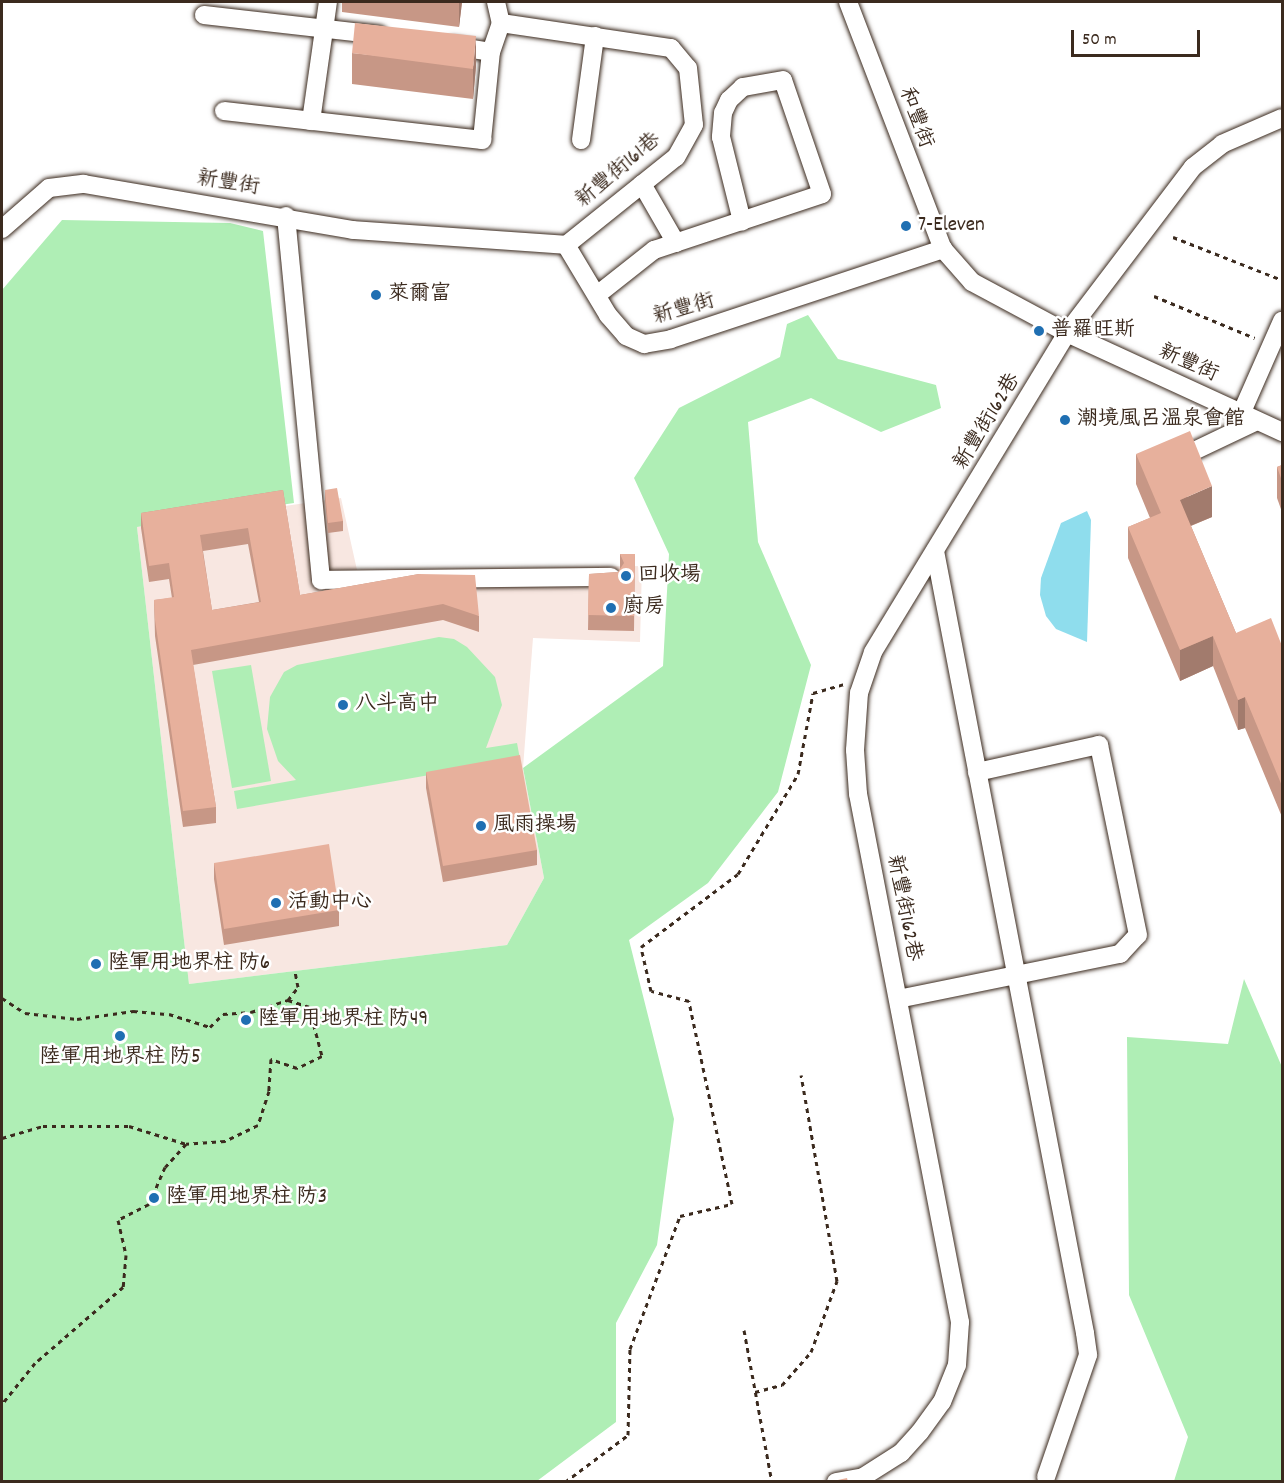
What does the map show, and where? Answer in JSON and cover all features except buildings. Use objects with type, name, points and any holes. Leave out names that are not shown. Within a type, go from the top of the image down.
[{"type":"street","points":[[311,121],[328,2]]},
{"type":"street","points":[[224,111],[482,140],[491,52],[501,23],[496,2]]},
{"type":"street","name":"和豐街","points":[[848,2],[943,249]]},
{"type":"street","points":[[204,15],[325,27],[396,38]]},
{"type":"street","name":"新豐街161巷","points":[[501,23],[671,48],[688,68],[694,125],[676,157],[566,244]]},
{"type":"street","points":[[581,140],[595,36]]},
{"type":"street","points":[[432,43],[491,52]]},
{"type":"street","points":[[597,295],[654,250],[742,221],[822,194],[783,80],[744,87],[729,100],[723,114],[721,137],[742,221]]},
{"type":"street","name":"新豐街162巷","points":[[836,1482],[863,1477],[901,1453],[942,1402],[957,1365],[960,1322],[858,794],[855,750],[859,693],[873,652],[1067,333],[1193,167],[1222,144],[1282,118]]},
{"type":"street","name":"新豐街","points":[[2,229],[49,188],[84,184],[286,216],[353,230],[566,244],[597,295],[626,336],[644,344],[671,339],[943,249],[972,282],[1067,333],[1282,432]]},
{"type":"street","points":[[642,184],[676,243]]},
{"type":"street","points":[[286,216],[321,580],[613,577]]},
{"type":"street","points":[[1194,451],[1249,417],[1272,345],[1282,322]]},
{"type":"street","points":[[935,551],[1088,1355],[1046,1477]]},
{"type":"street","points":[[898,999],[1120,954],[1138,935],[1099,745],[977,772]]},
{"type":"path","points":[[1173,237],[1282,280]]},
{"type":"path","points":[[1155,296],[1272,345]]},
{"type":"path","points":[[565,1482],[628,1435],[630,1349],[680,1216],[732,1204],[689,1001],[651,991],[641,947],[738,874],[798,774],[813,693],[864,679]]},
{"type":"path","points":[[2,998],[25,1013],[77,1019],[133,1011],[169,1014],[210,1027],[223,1014],[251,1012],[288,1000],[298,987],[295,971]]},
{"type":"path","points":[[2,1138],[43,1126],[129,1126],[186,1144],[225,1140],[258,1125],[268,1090],[271,1059],[297,1068],[322,1056],[309,1007],[288,1000]]},
{"type":"path","points":[[755,1392],[782,1385],[811,1352],[837,1281],[801,1075]]},
{"type":"path","points":[[2,1404],[35,1363],[123,1287],[126,1255],[118,1220],[149,1204],[165,1167],[186,1144]]},
{"type":"path","points":[[744,1330],[772,1482]]},
{"type":"shaded area","name":"八斗高中","points":[[341,498],[357,570],[642,566],[640,642],[533,638],[523,768],[544,878],[507,945],[189,984],[137,527]]},
{"type":"green space","points":[[62,220],[230,223],[263,231],[294,503],[137,527],[189,984],[507,945],[544,878],[523,768],[663,666],[669,554],[634,478],[679,408],[780,357],[787,324],[808,315],[838,359],[936,385],[941,408],[881,432],[811,398],[748,422],[758,542],[811,665],[778,792],[708,883],[629,940],[674,1119],[657,1245],[616,1323],[616,1422],[537,1481],[2,1482],[2,290]]},
{"type":"green space","points":[[439,637],[454,639],[467,647],[495,677],[502,705],[486,748],[517,743],[520,759],[237,809],[234,791],[296,780],[278,761],[267,729],[270,697],[284,672],[297,665]]},
{"type":"green space","points":[[251,665],[271,781],[232,788],[212,671]]},
{"type":"green space","points":[[1244,979],[1282,1067],[1282,1481],[1174,1481],[1188,1437],[1129,1295],[1127,1037],[1228,1044]]},
{"type":"water","points":[[1087,511],[1091,520],[1087,642],[1056,629],[1046,616],[1040,595],[1041,578],[1061,523]]},
{"type":"place","name":"7-Eleven","points":[[906,226]]},
{"type":"place","name":"萊爾富","points":[[376,295]]},
{"type":"place","name":"普羅旺斯","points":[[1039,331]]},
{"type":"place","name":"潮境風呂溫泉會館","points":[[1065,420]]},
{"type":"place","name":"回收場","points":[[626,576]]},
{"type":"place","name":"廚房","points":[[611,608]]},
{"type":"place","name":"八斗高中","points":[[343,705]]},
{"type":"place","name":"風雨操場","points":[[481,826]]},
{"type":"place","name":"活動中心","points":[[276,903]]},
{"type":"place","name":"陸軍用地界柱 防6","points":[[96,964]]},
{"type":"place","name":"陸軍用地界柱 防49","points":[[246,1020]]},
{"type":"place","name":"陸軍用地界柱 防5","points":[[120,1036]]},
{"type":"place","name":"陸軍用地界柱 防3","points":[[154,1198]]}]
